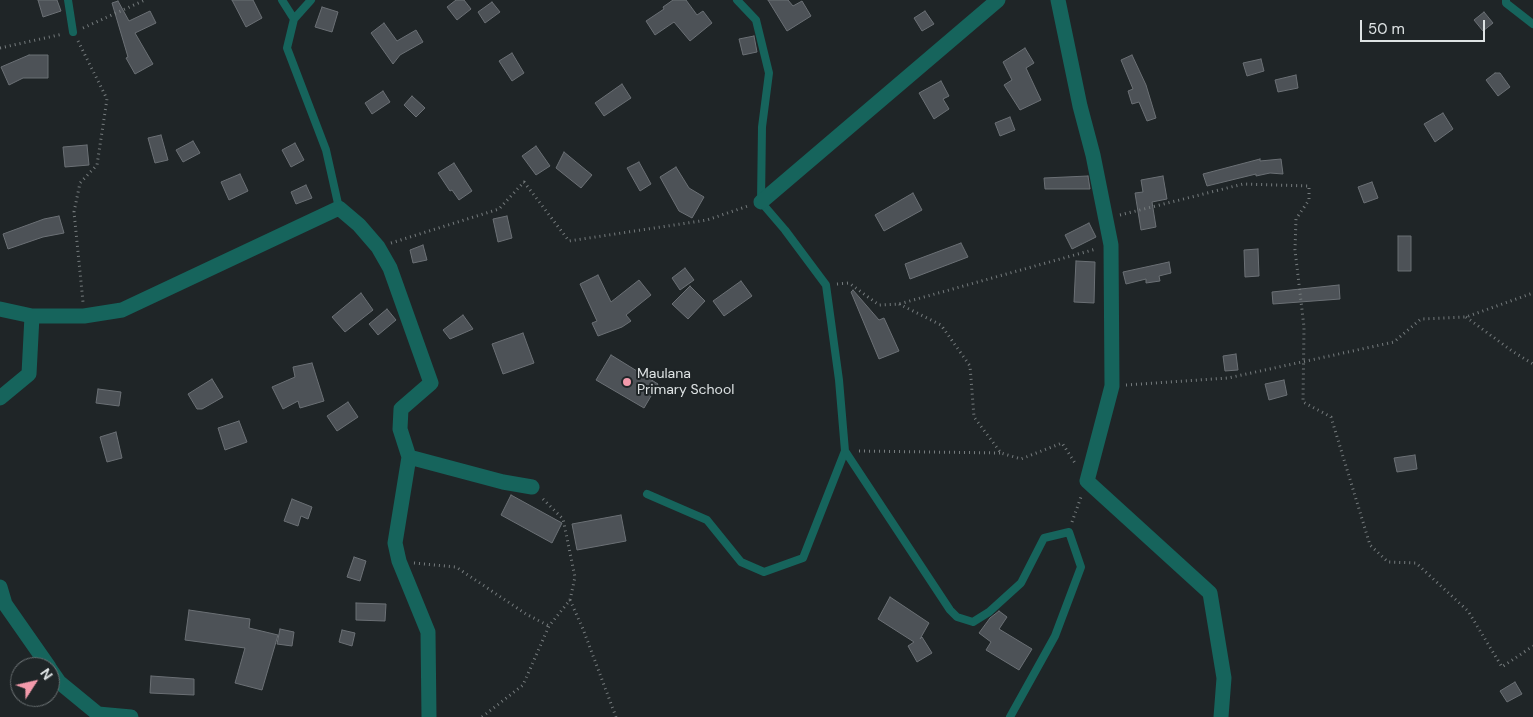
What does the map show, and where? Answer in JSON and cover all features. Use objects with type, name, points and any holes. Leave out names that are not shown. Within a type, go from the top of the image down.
[{"type":"street","points":[[760,202],[998,0]]},
{"type":"street","points":[[1058,0],[1111,245],[1112,386],[1087,481],[1210,593],[1224,678],[1221,717]]},
{"type":"street","points":[[0,309],[32,316],[84,316],[122,310],[339,208],[359,225],[378,247],[390,268],[431,383],[401,409],[400,429],[409,457],[395,543],[399,561],[428,632],[429,717]]},
{"type":"street","points":[[0,398],[29,374],[32,316]]},
{"type":"street","points":[[409,457],[503,482],[532,487]]},
{"type":"street","points":[[0,587],[5,604],[41,657]]},
{"type":"street","points":[[60,683],[98,714],[132,717]]},
{"type":"lane","points":[[68,0],[73,32]]},
{"type":"lane","points":[[282,0],[294,19]]},
{"type":"lane","points":[[312,0],[294,19],[287,48],[326,150],[339,208]]},
{"type":"lane","points":[[647,494],[707,520],[741,562],[764,572],[803,558],[844,451],[839,380],[826,285],[785,230],[760,202],[762,127],[770,73],[756,20],[737,0]]},
{"type":"lane","points":[[1506,0],[1533,24]]},
{"type":"lane","points":[[844,451],[950,610],[957,617],[972,622],[990,612],[1022,583],[1044,538],[1069,532],[1081,566],[1055,636],[1010,717]]},
{"type":"path","points":[[0,48],[47,36],[73,32],[145,0]]},
{"type":"path","points":[[73,32],[107,99],[97,165],[80,183],[74,212],[84,316]]},
{"type":"path","points":[[378,247],[498,209],[524,182],[569,241],[707,220],[760,202]]},
{"type":"path","points":[[1105,218],[1244,184],[1309,186],[1309,200],[1296,219],[1295,250],[1304,327],[1302,362],[1303,402],[1331,418],[1370,545],[1388,562],[1416,563],[1462,605],[1468,611],[1502,667],[1533,646]]},
{"type":"path","points":[[826,285],[850,283],[879,305],[899,304],[1111,245]]},
{"type":"path","points":[[1112,386],[1228,378],[1394,342],[1421,319],[1466,316],[1533,293]]},
{"type":"path","points":[[899,304],[941,325],[970,366],[974,417],[1001,453]]},
{"type":"path","points":[[1466,316],[1512,351],[1533,364]]},
{"type":"path","points":[[844,451],[1001,453],[1021,459],[1062,443],[1087,481],[1069,532]]},
{"type":"path","points":[[482,717],[523,685],[549,626],[570,600],[575,577],[563,519],[532,487]]},
{"type":"path","points":[[399,561],[456,567],[526,614],[549,626]]},
{"type":"path","points":[[570,600],[616,717]]},
{"type":"building","points":[[38,0],[57,0],[61,11],[43,17]]},
{"type":"building","points":[[232,0],[253,0],[262,18],[246,27]]},
{"type":"building","points":[[456,0],[464,0],[471,9],[457,20],[447,7]]},
{"type":"building","points":[[673,0],[686,0],[697,15],[703,11],[712,23],[690,41],[674,22],[655,35],[646,21],[664,9],[663,7]]},
{"type":"building","points":[[768,0],[788,0],[793,6],[802,1],[811,16],[787,31]]},
{"type":"building","points":[[118,1],[129,21],[150,11],[156,23],[135,33],[153,64],[135,74],[126,58],[128,57],[112,3]]},
{"type":"building","points":[[492,2],[500,12],[485,23],[478,12]]},
{"type":"building","points":[[322,7],[338,12],[332,32],[315,27]]},
{"type":"building","points":[[925,11],[934,24],[922,31],[914,18]]},
{"type":"building","points":[[1484,12],[1493,23],[1483,31],[1474,20]]},
{"type":"building","points":[[384,23],[397,41],[416,30],[423,42],[400,55],[393,64],[371,33]]},
{"type":"building","points":[[754,36],[757,52],[743,55],[739,39]]},
{"type":"building","points":[[1025,48],[1034,63],[1026,68],[1041,100],[1020,110],[1004,85],[1012,80],[1003,62]]},
{"type":"building","points":[[512,53],[524,73],[512,81],[499,61]]},
{"type":"building","points":[[29,55],[48,55],[48,78],[23,78],[9,85],[1,67]]},
{"type":"building","points":[[1132,55],[1146,85],[1156,118],[1147,121],[1139,102],[1132,104],[1128,91],[1133,89],[1121,60]]},
{"type":"building","points":[[1261,59],[1264,71],[1247,76],[1243,63]]},
{"type":"building","points":[[1495,73],[1500,73],[1510,87],[1498,96],[1486,80]]},
{"type":"building","points":[[1296,75],[1298,88],[1278,92],[1275,80]]},
{"type":"building","points":[[941,81],[949,96],[943,99],[949,109],[934,119],[919,93]]},
{"type":"building","points":[[622,84],[631,98],[604,116],[595,103]]},
{"type":"building","points":[[383,91],[390,102],[372,114],[365,103]]},
{"type":"building","points":[[412,96],[425,108],[416,117],[404,105]]},
{"type":"building","points":[[1443,113],[1453,129],[1435,142],[1424,124]]},
{"type":"building","points":[[1010,117],[1015,130],[1000,136],[995,123]]},
{"type":"building","points":[[161,135],[168,160],[155,163],[148,138]]},
{"type":"building","points":[[193,141],[200,153],[183,162],[176,150]]},
{"type":"building","points":[[295,143],[304,160],[291,167],[282,150]]},
{"type":"building","points":[[87,145],[89,165],[65,167],[63,147]]},
{"type":"building","points":[[536,146],[550,166],[536,175],[522,156]]},
{"type":"building","points":[[564,152],[592,175],[581,188],[556,168]]},
{"type":"building","points":[[1260,159],[1260,161],[1281,159],[1283,174],[1270,173],[1256,176],[1256,174],[1207,186],[1203,174]]},
{"type":"building","points":[[639,162],[651,184],[640,191],[627,168]]},
{"type":"building","points":[[454,163],[472,191],[459,200],[452,190],[450,191],[438,173]]},
{"type":"building","points":[[676,167],[689,188],[704,197],[692,218],[679,211],[660,177]]},
{"type":"building","points":[[240,174],[248,191],[229,200],[221,182]]},
{"type":"building","points":[[1088,176],[1090,189],[1045,189],[1044,178]]},
{"type":"building","points":[[1163,176],[1167,199],[1152,202],[1156,227],[1141,230],[1135,193],[1143,192],[1141,180]]},
{"type":"building","points":[[1372,182],[1378,198],[1364,203],[1358,187]]},
{"type":"building","points":[[306,185],[312,198],[296,204],[291,192]]},
{"type":"building","points":[[913,193],[922,210],[884,231],[875,215]]},
{"type":"building","points":[[59,216],[64,233],[43,237],[8,249],[3,234],[44,219]]},
{"type":"building","points":[[507,216],[512,238],[498,242],[493,219]]},
{"type":"building","points":[[1089,223],[1096,237],[1072,249],[1065,235]]},
{"type":"building","points":[[1398,236],[1411,236],[1411,271],[1398,271]]},
{"type":"building","points":[[961,243],[968,257],[910,279],[905,264]]},
{"type":"building","points":[[423,245],[427,260],[413,263],[410,250]]},
{"type":"building","points":[[1258,249],[1259,276],[1245,277],[1244,250]]},
{"type":"building","points":[[1076,261],[1095,262],[1094,303],[1074,302]]},
{"type":"building","points":[[1169,262],[1171,273],[1159,276],[1160,281],[1146,283],[1146,279],[1126,284],[1123,272]]},
{"type":"building","points":[[685,268],[694,280],[680,290],[672,278]]},
{"type":"building","points":[[598,275],[611,302],[639,280],[651,295],[626,315],[631,321],[622,327],[598,336],[592,323],[597,321],[580,284]]},
{"type":"building","points":[[741,281],[752,296],[724,316],[713,301]]},
{"type":"building","points":[[1339,285],[1340,299],[1273,304],[1272,292]]},
{"type":"building","points":[[690,286],[705,301],[688,319],[672,304]]},
{"type":"building","points":[[853,290],[879,320],[884,318],[899,351],[879,359],[851,292]]},
{"type":"building","points":[[361,293],[373,310],[345,332],[332,317]]},
{"type":"building","points":[[387,309],[396,320],[378,335],[369,324]]},
{"type":"building","points":[[463,315],[473,329],[450,339],[443,330]]},
{"type":"building","points":[[523,333],[534,363],[503,374],[492,344]]},
{"type":"building","points":[[1236,354],[1238,370],[1225,371],[1223,356]]},
{"type":"building","name":"Maulana Primary School","points":[[611,355],[658,384],[644,408],[596,380]]},
{"type":"building","points":[[312,363],[324,401],[300,408],[298,401],[283,409],[272,387],[295,377],[293,367]]},
{"type":"building","points":[[212,379],[223,397],[202,409],[197,409],[188,394]]},
{"type":"building","points":[[1284,380],[1287,395],[1269,400],[1265,384]]},
{"type":"building","points":[[98,389],[121,392],[119,406],[96,403]]},
{"type":"building","points":[[348,402],[358,417],[337,431],[327,416]]},
{"type":"building","points":[[239,421],[247,442],[225,450],[218,428]]},
{"type":"building","points":[[116,432],[122,458],[107,462],[100,437]]},
{"type":"building","points":[[1415,455],[1417,469],[1397,472],[1394,458]]},
{"type":"building","points":[[511,495],[562,523],[552,543],[501,515]]},
{"type":"building","points":[[292,499],[312,507],[308,519],[301,516],[298,526],[284,521]]},
{"type":"building","points":[[621,515],[626,541],[577,550],[572,524]]},
{"type":"building","points":[[354,557],[366,561],[360,581],[347,577]]},
{"type":"building","points":[[890,597],[929,623],[920,639],[922,637],[932,653],[917,662],[908,646],[914,642],[878,619]]},
{"type":"building","points":[[356,603],[386,604],[385,621],[356,620]]},
{"type":"building","points":[[189,610],[250,619],[249,628],[278,635],[262,690],[235,683],[245,648],[185,640]]},
{"type":"building","points":[[999,611],[1007,617],[999,629],[1032,649],[1019,670],[986,650],[991,642],[979,633],[990,618]]},
{"type":"building","points":[[280,629],[294,632],[292,646],[277,644]]},
{"type":"building","points":[[342,630],[355,633],[352,646],[339,642]]},
{"type":"building","points":[[151,676],[194,679],[194,695],[150,693]]},
{"type":"building","points":[[1515,682],[1522,694],[1507,702],[1500,691]]},
{"type":"place","name":"Maulana Primary School","points":[[627,382]]}]
